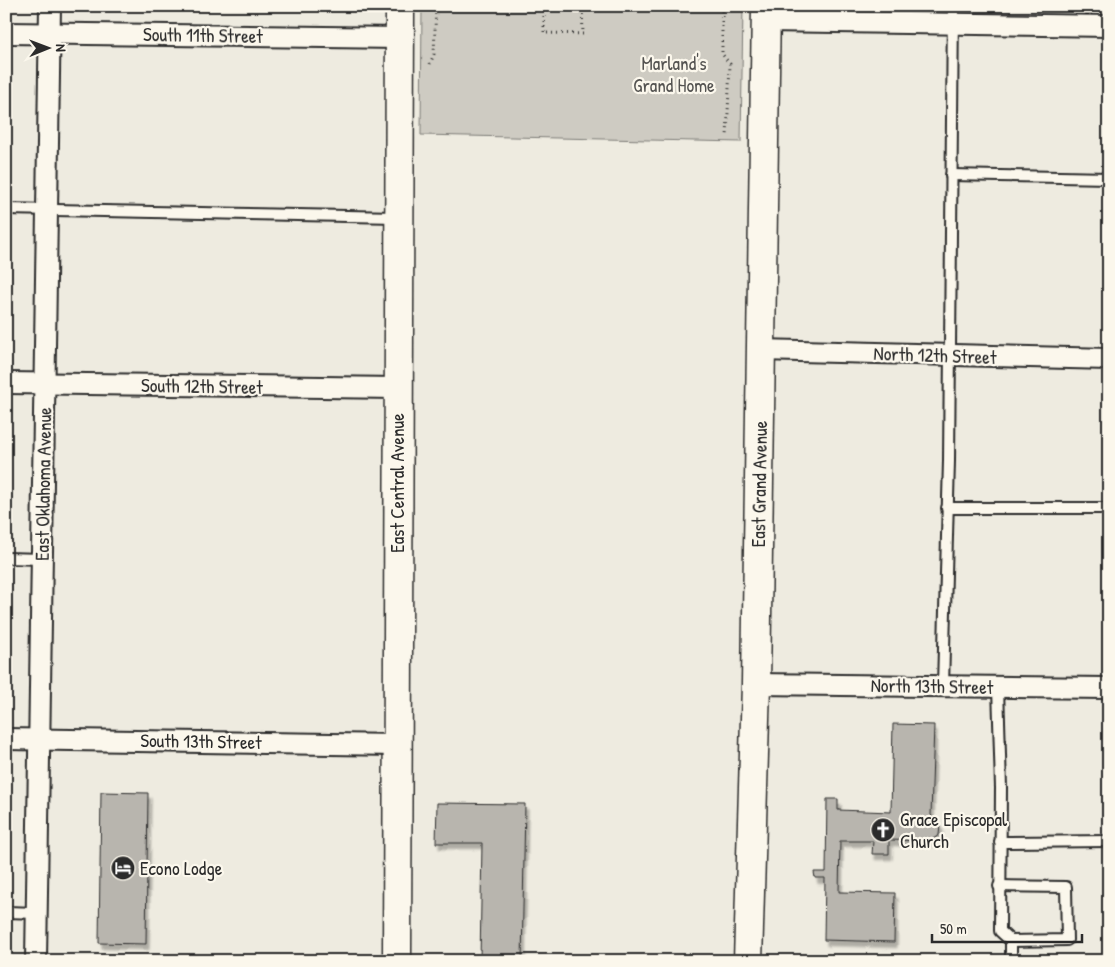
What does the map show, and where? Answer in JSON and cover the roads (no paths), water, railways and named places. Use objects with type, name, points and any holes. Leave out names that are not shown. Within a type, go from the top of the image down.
[{"type":"street","name":"East Oklahoma Avenue","points":[[36,961],[50,6]]},
{"type":"street","name":"East Central Avenue","points":[[397,961],[397,388],[400,6]]},
{"type":"street","points":[[766,14],[953,15],[1109,26]]},
{"type":"street","name":"East Grand Avenue","points":[[748,961],[756,684],[766,14]]},
{"type":"street","name":"South 11th Street","points":[[6,33],[400,38]]},
{"type":"street","name":"North 12th Street","points":[[761,350],[1109,360]]},
{"type":"street","name":"South 12th Street","points":[[6,383],[397,388]]},
{"type":"street","name":"North 13th Street","points":[[756,684],[1109,688]]},
{"type":"street","name":"South 13th Street","points":[[6,739],[397,744]]},
{"type":"lane","points":[[943,686],[948,508],[953,15]]},
{"type":"lane","points":[[951,175],[1109,178]]},
{"type":"lane","points":[[6,209],[398,217]]},
{"type":"lane","points":[[948,508],[1109,508]]},
{"type":"lane","points":[[6,558],[42,558]]},
{"type":"lane","points":[[998,687],[1000,842],[999,886],[1000,931],[1011,941],[1067,940],[1066,887],[999,886]]},
{"type":"lane","points":[[1000,842],[1109,841]]},
{"type":"lane","points":[[6,912],[36,913]]},
{"type":"lane","points":[[1011,941],[1011,961]]},
{"type":"place","name":"Grace Episcopal Church","points":[[883,830]]},
{"type":"place","name":"Econo Lodge","points":[[123,868]]},
{"type":"park label","name":"Marland's Grand Home","points":[[674,74]]}]
